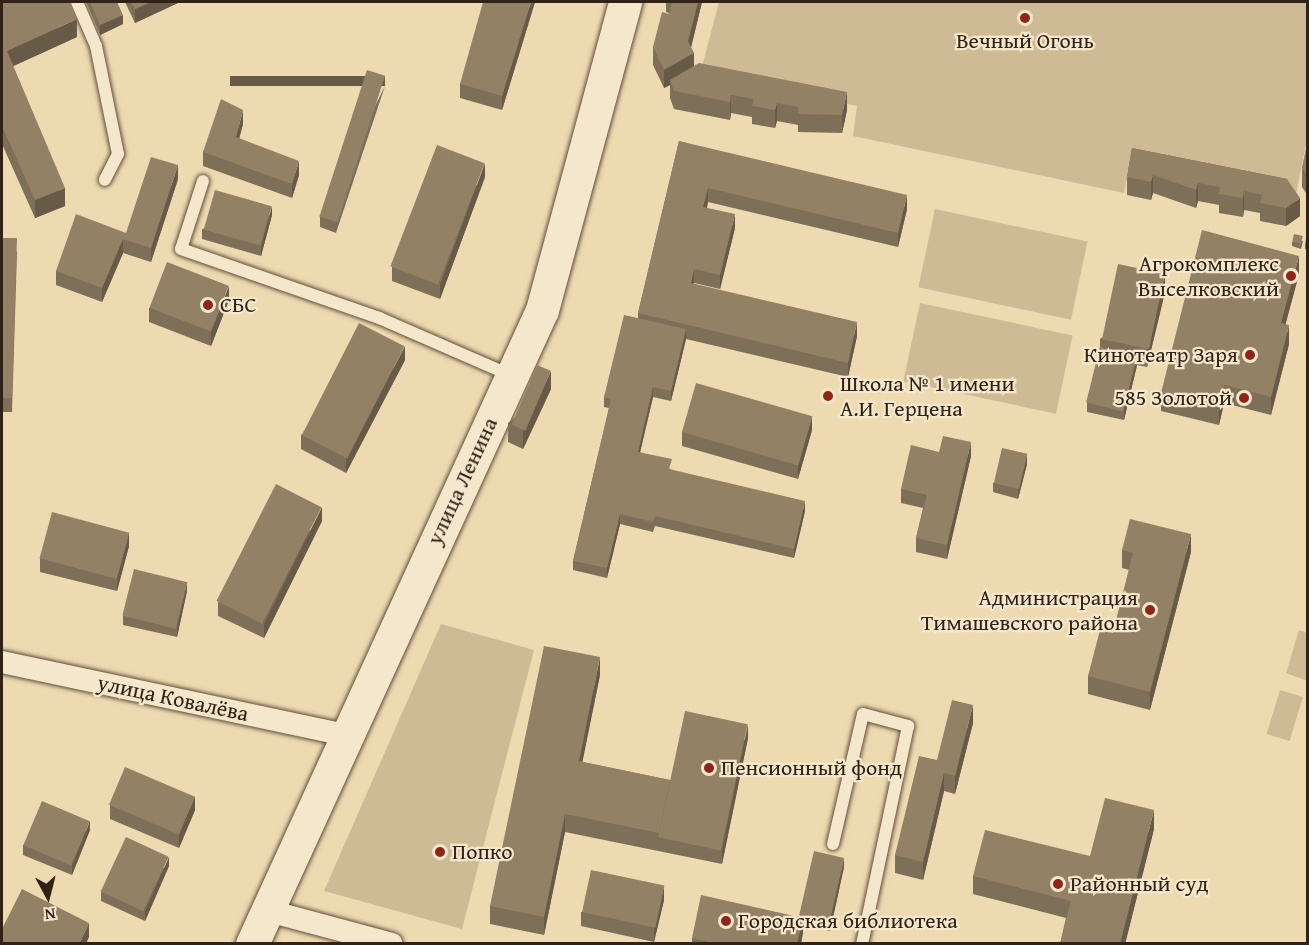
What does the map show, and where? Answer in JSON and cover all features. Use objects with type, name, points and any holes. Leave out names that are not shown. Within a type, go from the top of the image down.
[{"type":"main road","name":"улица Ленина","points":[[252,944],[269,911],[345,735],[514,377],[542,310],[625,2]]},
{"type":"street","name":"улица Ковалёва","points":[[2,663],[345,735]]},
{"type":"street","points":[[269,911],[392,944]]},
{"type":"lane","points":[[77,2],[96,46],[118,154],[105,180]]},
{"type":"lane","points":[[203,181],[181,249],[379,318],[514,377]]},
{"type":"lane","points":[[832,844],[863,714],[908,726],[862,944]]},
{"type":"shaded area","points":[[719,2],[1307,2],[1307,139],[1296,195],[1130,163],[1124,193],[853,136],[857,106],[700,74]]},
{"type":"shaded area","points":[[935,209],[1088,241],[1071,320],[918,287]]},
{"type":"shaded area","points":[[920,303],[1073,335],[1056,414],[903,381]]},
{"type":"shaded area","points":[[441,624],[534,650],[462,929],[324,891]]},
{"type":"shaded area","points":[[1299,630],[1307,633],[1307,681],[1286,673]]},
{"type":"shaded area","points":[[1280,690],[1303,697],[1290,741],[1267,734]]},
{"type":"building","points":[[2,2],[69,2],[77,19],[7,51],[65,188],[35,200],[2,126]]},
{"type":"building","points":[[90,2],[117,2],[123,15],[100,25]]},
{"type":"building","points":[[131,2],[151,2],[135,9]]},
{"type":"building","points":[[483,2],[531,2],[502,96],[460,84]]},
{"type":"building","points":[[672,2],[698,2],[688,41],[694,53],[664,70],[653,47],[662,12],[669,14]]},
{"type":"building","points":[[699,63],[847,92],[842,115],[798,114],[798,107],[777,103],[775,110],[752,106],[754,99],[731,95],[730,102],[674,91],[670,80]]},
{"type":"building","points":[[367,70],[385,76],[337,222],[319,216]]},
{"type":"building","points":[[221,99],[243,110],[236,137],[299,161],[292,184],[203,152]]},
{"type":"building","points":[[1308,140],[1308,177],[1302,168]]},
{"type":"building","points":[[679,141],[907,195],[898,233],[708,188],[703,207],[735,214],[720,275],[694,269],[691,283],[857,322],[848,363],[638,313]]},
{"type":"building","points":[[437,145],[485,163],[438,285],[390,266]]},
{"type":"building","points":[[1132,148],[1287,179],[1300,198],[1286,208],[1260,203],[1262,195],[1244,191],[1243,198],[1219,194],[1220,187],[1198,183],[1196,190],[1153,175],[1151,182],[1127,177]]},
{"type":"building","points":[[151,157],[178,165],[151,248],[123,239],[102,288],[56,271],[76,214],[126,233]]},
{"type":"building","points":[[215,190],[272,206],[260,246],[204,229]]},
{"type":"building","points":[[1202,230],[1299,256],[1281,323],[1289,325],[1271,397],[1224,385],[1219,407],[1161,393]]},
{"type":"building","points":[[1294,234],[1303,236],[1301,244],[1292,242]]},
{"type":"building","points":[[1308,234],[1308,245],[1305,244]]},
{"type":"building","points":[[2,238],[17,238],[12,398],[2,398]]},
{"type":"building","points":[[167,262],[229,286],[211,331],[149,308]]},
{"type":"building","points":[[1118,264],[1165,274],[1149,349],[1102,339]]},
{"type":"building","points":[[624,315],[686,329],[671,391],[653,387],[638,452],[672,459],[669,469],[805,501],[794,549],[655,516],[653,522],[620,514],[607,568],[573,561],[611,399],[604,397]]},
{"type":"building","points":[[359,323],[404,346],[347,458],[302,435]]},
{"type":"building","points":[[1100,347],[1137,356],[1123,411],[1086,402]]},
{"type":"building","points":[[537,365],[551,371],[525,431],[512,425]]},
{"type":"building","points":[[696,383],[812,416],[798,465],[682,432]]},
{"type":"building","points":[[943,436],[971,442],[947,545],[916,538],[927,495],[901,489],[911,445],[939,452]]},
{"type":"building","points":[[1002,448],[1027,454],[1019,489],[994,483]]},
{"type":"building","points":[[276,484],[321,507],[262,624],[217,601]]},
{"type":"building","points":[[52,512],[129,533],[117,579],[40,558]]},
{"type":"building","name":"Администрация Тимашевского района","points":[[1130,519],[1191,534],[1150,692],[1088,676],[1100,630],[1113,633],[1133,553],[1122,550]]},
{"type":"building","points":[[134,569],[187,582],[176,629],[122,616]]},
{"type":"building","points":[[544,646],[600,657],[579,761],[670,780],[659,833],[565,814],[544,917],[490,906]]},
{"type":"building","points":[[952,700],[973,705],[955,776],[944,773],[923,862],[895,855],[919,756],[937,760]]},
{"type":"building","name":"Пенсионный фонд","points":[[685,711],[748,724],[721,850],[658,837]]},
{"type":"building","points":[[125,767],[195,797],[179,834],[109,805]]},
{"type":"building","name":"Районный суд","points":[[1105,798],[1154,810],[1120,944],[1060,944],[1071,901],[973,876],[985,830],[1090,856]]},
{"type":"building","points":[[42,801],[90,821],[71,866],[23,845]]},
{"type":"building","points":[[126,837],[169,857],[143,911],[101,891]]},
{"type":"building","points":[[814,851],[844,858],[829,922],[799,915]]},
{"type":"building","points":[[591,870],[664,886],[655,928],[582,912]]},
{"type":"building","points":[[22,889],[89,923],[79,944],[2,944],[2,929]]},
{"type":"building","name":"Городская библиотека","points":[[701,895],[803,918],[797,944],[716,944],[692,938]]},
{"type":"place","name":"Вечный Огонь","points":[[1025,18]]},
{"type":"place","name":"Агрокомплекс Выселковский","points":[[1291,276]]},
{"type":"place","name":"СБС","points":[[208,305]]},
{"type":"place","name":"Кинотеатр Заря","points":[[1250,355]]},
{"type":"place","name":"Школа № 1 имени А.И. Герцена","points":[[828,396]]},
{"type":"place","name":"585 Золотой","points":[[1244,398]]},
{"type":"place","name":"Администрация Тимашевского района","points":[[1150,610]]},
{"type":"place","name":"Пенсионный фонд","points":[[709,768]]},
{"type":"place","name":"Попко","points":[[440,852]]},
{"type":"place","name":"Районный суд","points":[[1058,884]]},
{"type":"place","name":"Городская библиотека","points":[[726,921]]}]
